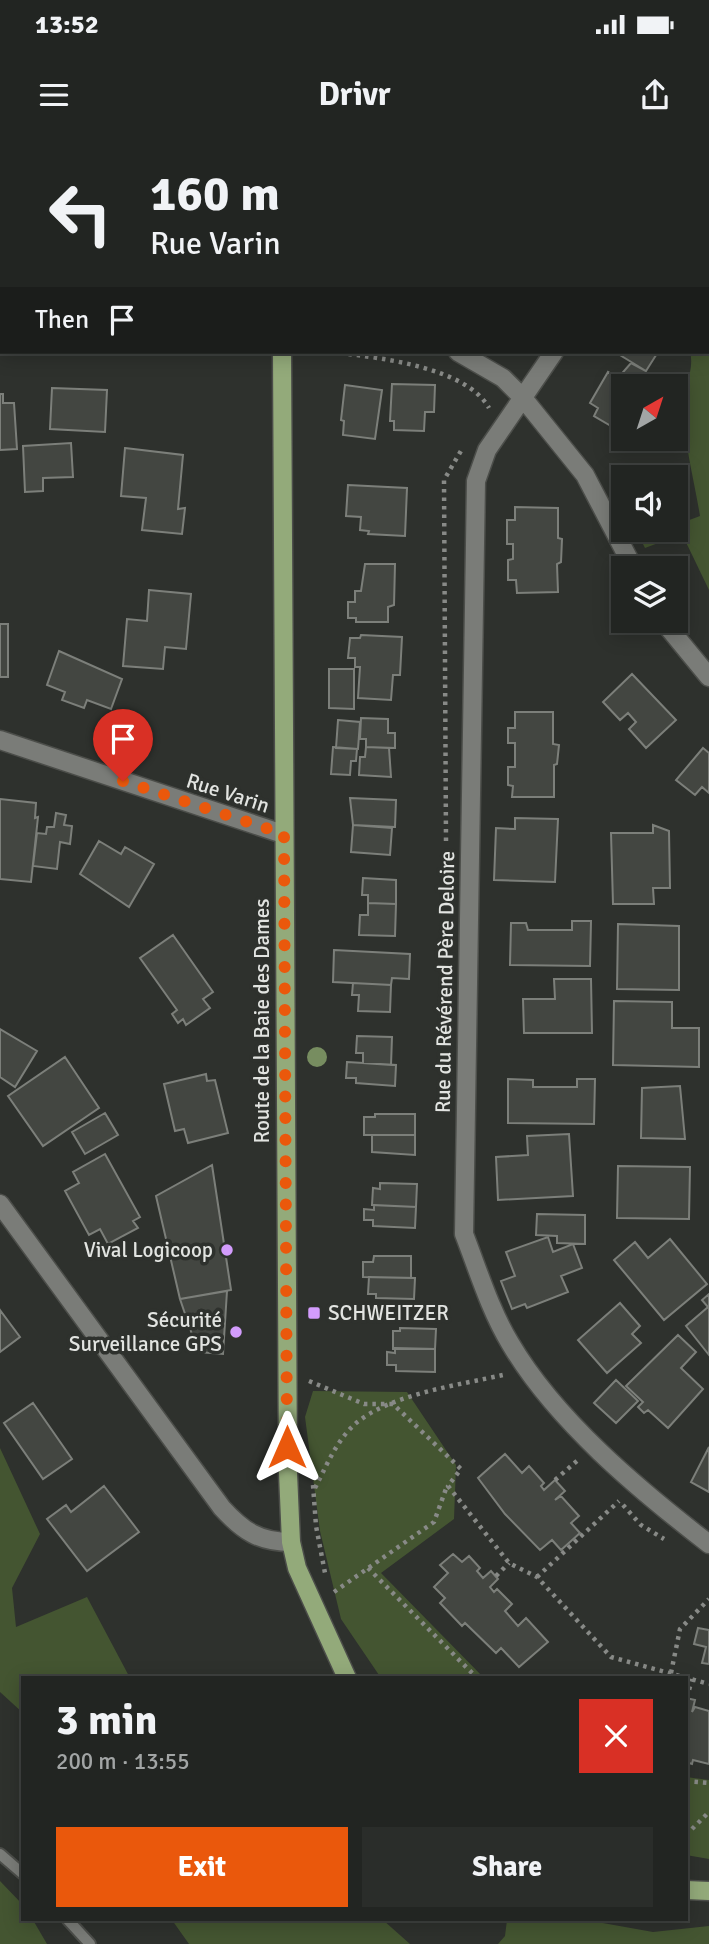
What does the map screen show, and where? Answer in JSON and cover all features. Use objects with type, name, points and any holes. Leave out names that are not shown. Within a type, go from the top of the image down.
[{"type":"main road","name":"Route de la Baie des Dames","points":[[282,354],[287,1459],[291,1542],[314,1611],[346,1676]]},
{"type":"main road","points":[[688,1890],[709,1891]]},
{"type":"street","points":[[461,354],[503,378],[523,398],[585,475],[627,556]]},
{"type":"street","name":"Rue du Révérend Père Deloire","points":[[553,354],[487,450],[476,481],[464,1234],[510,1343],[558,1407],[661,1507],[709,1544]]},
{"type":"street","points":[[673,633],[709,677]]},
{"type":"street","name":"Rue Varin","points":[[0,740],[284,834]]},
{"type":"street","points":[[0,1203],[222,1508],[252,1536],[266,1541],[291,1542]]},
{"type":"lane","points":[[0,1854],[21,1872]]},
{"type":"lane","points":[[69,1921],[90,1944]]},
{"type":"path","points":[[314,1489],[340,1441],[356,1423],[393,1404],[503,1375]]},
{"type":"path","points":[[309,1381],[364,1404],[393,1404],[461,1469],[448,1486],[434,1522],[334,1592]]},
{"type":"path","points":[[555,1480],[579,1459]]},
{"type":"path","points":[[448,1486],[509,1563],[537,1577],[611,1657],[682,1676]]},
{"type":"path","points":[[537,1577],[619,1501]]},
{"type":"path","points":[[496,1576],[509,1563]]},
{"type":"path","points":[[368,1568],[475,1676]]},
{"type":"path","points":[[671,1673],[680,1629],[709,1599]]},
{"type":"path","points":[[688,1678],[709,1684]]},
{"type":"path","points":[[688,1694],[692,1679]]},
{"type":"path","points":[[688,1781],[709,1783]]},
{"type":"path","points":[[688,1833],[709,1812]]},
{"type":"green space","points":[[690,354],[709,354],[709,590],[686,542],[688,542],[688,520],[700,516],[688,452],[688,379]]},
{"type":"green space","points":[[642,542],[661,542],[645,548]]},
{"type":"green space","points":[[313,1391],[407,1392],[456,1465],[454,1519],[381,1573],[482,1676],[380,1676],[341,1619],[320,1531],[305,1417]]},
{"type":"green space","points":[[0,1448],[40,1534],[12,1588],[16,1627],[87,1597],[129,1676],[21,1676],[21,1711],[0,1692]]},
{"type":"green space","points":[[688,1777],[709,1780],[709,1859],[688,1855]]},
{"type":"green space","points":[[0,1881],[21,1903],[21,1921],[34,1921],[47,1944],[0,1944]]},
{"type":"green space","points":[[173,1921],[384,1921],[410,1944],[189,1944]]},
{"type":"green space","points":[[507,1921],[592,1921],[653,1932],[709,1926],[709,1944],[498,1944],[505,1936]]},
{"type":"building","points":[[618,354],[657,354],[646,371]]},
{"type":"building","points":[[631,363],[646,371],[644,374],[621,374]]},
{"type":"building","points":[[608,372],[611,374],[611,426],[594,416],[598,408],[590,403]]},
{"type":"building","points":[[392,384],[435,385],[434,412],[425,412],[424,431],[394,430],[394,421],[390,421]]},
{"type":"building","points":[[345,385],[382,390],[375,439],[343,435],[344,421],[341,420]]},
{"type":"building","points":[[52,388],[107,390],[105,432],[50,429]]},
{"type":"building","points":[[0,394],[3,394],[3,403],[14,403],[17,449],[0,450]]},
{"type":"building","points":[[71,443],[73,477],[43,478],[43,491],[25,492],[23,446]]},
{"type":"building","points":[[125,448],[183,455],[178,509],[185,508],[182,534],[142,530],[146,498],[121,496]]},
{"type":"building","points":[[348,485],[407,488],[405,536],[368,534],[369,531],[360,530],[361,517],[346,516]]},
{"type":"building","points":[[515,507],[558,508],[558,538],[562,539],[561,562],[557,564],[558,592],[517,593],[516,580],[508,580],[508,560],[513,559],[513,544],[507,544],[507,520],[515,520]]},
{"type":"building","points":[[365,564],[395,564],[394,605],[388,607],[388,622],[356,622],[356,618],[348,618],[348,602],[355,602],[355,591],[361,591]]},
{"type":"building","points":[[149,590],[191,594],[186,649],[165,647],[163,669],[123,666],[127,619],[147,621]]},
{"type":"building","points":[[0,624],[8,624],[8,677],[0,677]]},
{"type":"building","points":[[361,635],[402,637],[400,675],[393,675],[391,700],[358,698],[360,667],[355,667],[355,658],[348,658],[350,638],[360,638]]},
{"type":"building","points":[[59,651],[122,679],[111,709],[87,700],[84,708],[62,700],[65,692],[47,685]]},
{"type":"building","points":[[329,669],[354,669],[354,709],[329,708]]},
{"type":"building","points":[[632,674],[676,720],[646,748],[629,729],[636,722],[628,713],[620,720],[603,702]]},
{"type":"building","points":[[515,712],[553,712],[553,744],[559,745],[557,764],[554,765],[554,797],[512,797],[513,786],[508,785],[508,767],[515,767],[515,743],[508,743],[508,728],[515,728]]},
{"type":"building","points":[[361,718],[388,719],[388,733],[395,733],[395,748],[366,747],[366,739],[360,739]]},
{"type":"building","points":[[338,720],[360,722],[358,749],[336,748]]},
{"type":"building","points":[[333,747],[357,749],[356,761],[351,761],[350,775],[331,774]]},
{"type":"building","points":[[366,747],[389,748],[391,777],[359,775],[360,757],[365,757]]},
{"type":"building","points":[[703,748],[709,753],[709,793],[702,787],[695,795],[676,780]]},
{"type":"building","points":[[350,798],[396,800],[395,827],[353,825]]},
{"type":"building","points":[[0,799],[36,803],[35,818],[38,817],[31,882],[0,879]]},
{"type":"building","points":[[56,813],[66,815],[64,825],[72,826],[70,844],[60,842],[57,869],[33,866],[37,833],[46,834],[47,827],[54,827]]},
{"type":"building","points":[[515,818],[558,819],[555,882],[494,880],[496,828],[515,829]]},
{"type":"building","points":[[353,825],[392,828],[390,855],[351,852]]},
{"type":"building","points":[[653,825],[669,831],[670,888],[653,888],[654,904],[613,904],[611,833],[653,833]]},
{"type":"building","points":[[99,841],[121,854],[125,847],[154,864],[129,907],[80,874]]},
{"type":"building","points":[[363,878],[396,880],[396,904],[368,903],[368,895],[362,895]]},
{"type":"building","points":[[368,903],[396,904],[395,936],[359,935],[360,915],[368,915]]},
{"type":"building","points":[[572,921],[591,921],[590,966],[510,965],[511,923],[526,923],[528,930],[572,930]]},
{"type":"building","points":[[618,924],[679,926],[679,990],[617,989]]},
{"type":"building","points":[[173,935],[213,992],[203,999],[210,1008],[186,1025],[183,1019],[178,1023],[172,1014],[177,1010],[140,958]]},
{"type":"building","points":[[334,950],[410,954],[409,979],[392,978],[391,985],[333,982]]},
{"type":"building","points":[[554,979],[591,979],[592,1033],[524,1033],[523,999],[555,999]]},
{"type":"building","points":[[353,983],[391,985],[390,1012],[358,1011],[359,995],[352,995]]},
{"type":"building","points":[[614,1001],[672,1002],[672,1028],[699,1028],[699,1067],[613,1065]]},
{"type":"building","points":[[0,1029],[37,1051],[15,1087],[0,1077]]},
{"type":"building","points":[[357,1036],[392,1037],[391,1065],[363,1063],[363,1053],[356,1053]]},
{"type":"building","points":[[65,1057],[99,1108],[43,1146],[8,1096]]},
{"type":"building","points":[[347,1062],[396,1065],[395,1086],[356,1083],[356,1078],[346,1078]]},
{"type":"building","points":[[206,1074],[207,1081],[215,1080],[228,1133],[188,1143],[184,1129],[175,1131],[164,1084]]},
{"type":"building","points":[[508,1079],[533,1080],[533,1087],[577,1087],[577,1079],[595,1079],[594,1124],[508,1123]]},
{"type":"building","points":[[680,1086],[685,1139],[641,1138],[642,1088]]},
{"type":"building","points":[[105,1113],[118,1135],[85,1154],[72,1132]]},
{"type":"building","points":[[375,1114],[415,1114],[415,1135],[364,1135],[364,1117],[375,1117]]},
{"type":"building","points":[[569,1134],[573,1196],[498,1200],[496,1157],[528,1155],[527,1136]]},
{"type":"building","points":[[372,1135],[415,1135],[415,1155],[372,1152]]},
{"type":"building","points":[[105,1154],[140,1217],[133,1221],[138,1228],[108,1244],[100,1229],[89,1235],[65,1191],[79,1183],[73,1172]]},
{"type":"building","points":[[212,1165],[231,1290],[180,1299],[156,1196]]},
{"type":"building","points":[[618,1166],[690,1167],[689,1219],[617,1218]]},
{"type":"building","points":[[380,1183],[417,1184],[416,1207],[372,1205],[373,1188],[380,1189]]},
{"type":"building","points":[[374,1205],[416,1207],[415,1228],[373,1226],[373,1220],[364,1220],[364,1209],[374,1210]]},
{"type":"building","points":[[537,1214],[585,1215],[585,1244],[557,1243],[557,1236],[536,1235]]},
{"type":"building","points":[[548,1237],[553,1252],[573,1244],[582,1268],[561,1276],[568,1292],[527,1308],[525,1304],[512,1309],[501,1281],[515,1276],[506,1252]]},
{"type":"building","points":[[670,1239],[707,1284],[664,1320],[614,1260],[635,1242],[648,1258]]},
{"type":"building","points":[[374,1256],[411,1256],[411,1278],[363,1277],[363,1262],[373,1262]]},
{"type":"building","points":[[369,1277],[415,1278],[414,1299],[376,1298],[376,1294],[368,1294]]},
{"type":"building","points":[[227,1291],[223,1354],[198,1352],[180,1299]]},
{"type":"building","points":[[709,1294],[709,1355],[686,1326],[708,1307],[702,1300]]},
{"type":"building","points":[[620,1303],[640,1326],[632,1334],[641,1343],[607,1373],[578,1340]]},
{"type":"building","points":[[0,1310],[20,1337],[0,1352]]},
{"type":"building","points":[[400,1328],[436,1329],[435,1349],[393,1349],[393,1331],[400,1331]]},
{"type":"building","points":[[678,1335],[696,1352],[681,1368],[703,1389],[668,1428],[648,1410],[644,1413],[638,1407],[643,1402],[626,1386]]},
{"type":"building","points":[[395,1348],[435,1349],[435,1372],[396,1371],[396,1365],[387,1365],[387,1352],[395,1353]]},
{"type":"building","points":[[616,1380],[638,1401],[616,1423],[594,1403]]},
{"type":"building","points":[[33,1403],[72,1459],[43,1479],[4,1423]]},
{"type":"building","points":[[709,1447],[709,1492],[691,1482]]},
{"type":"building","points":[[505,1454],[522,1473],[529,1466],[544,1483],[541,1486],[544,1490],[555,1480],[565,1491],[555,1500],[561,1496],[579,1516],[571,1523],[580,1533],[561,1550],[552,1540],[540,1550],[505,1514],[478,1478]]},
{"type":"building","points":[[104,1486],[139,1532],[87,1571],[47,1519],[66,1505],[71,1512]]},
{"type":"building","points":[[453,1554],[462,1562],[469,1556],[480,1568],[477,1571],[483,1578],[491,1571],[498,1579],[490,1587],[494,1592],[497,1589],[512,1604],[505,1611],[518,1626],[526,1618],[548,1642],[519,1667],[501,1648],[496,1653],[465,1623],[462,1626],[440,1603],[445,1598],[434,1587],[448,1573],[440,1565]]},
{"type":"building","points":[[698,1628],[709,1630],[709,1664],[702,1663],[706,1647],[694,1644]]},
{"type":"building","points":[[688,1698],[695,1700],[692,1712],[695,1707],[709,1711],[709,1764],[693,1760],[692,1764],[688,1763]]},
{"type":"place","name":"Vival Logicoop","points":[[227,1250]]},
{"type":"place","name":"SCHWEITZER","points":[[314,1313]]},
{"type":"place","name":"Sécurité Surveillance GPS","points":[[236,1332]]},
{"type":"route","points":[[123,781],[284,834],[287,1447]]}]
